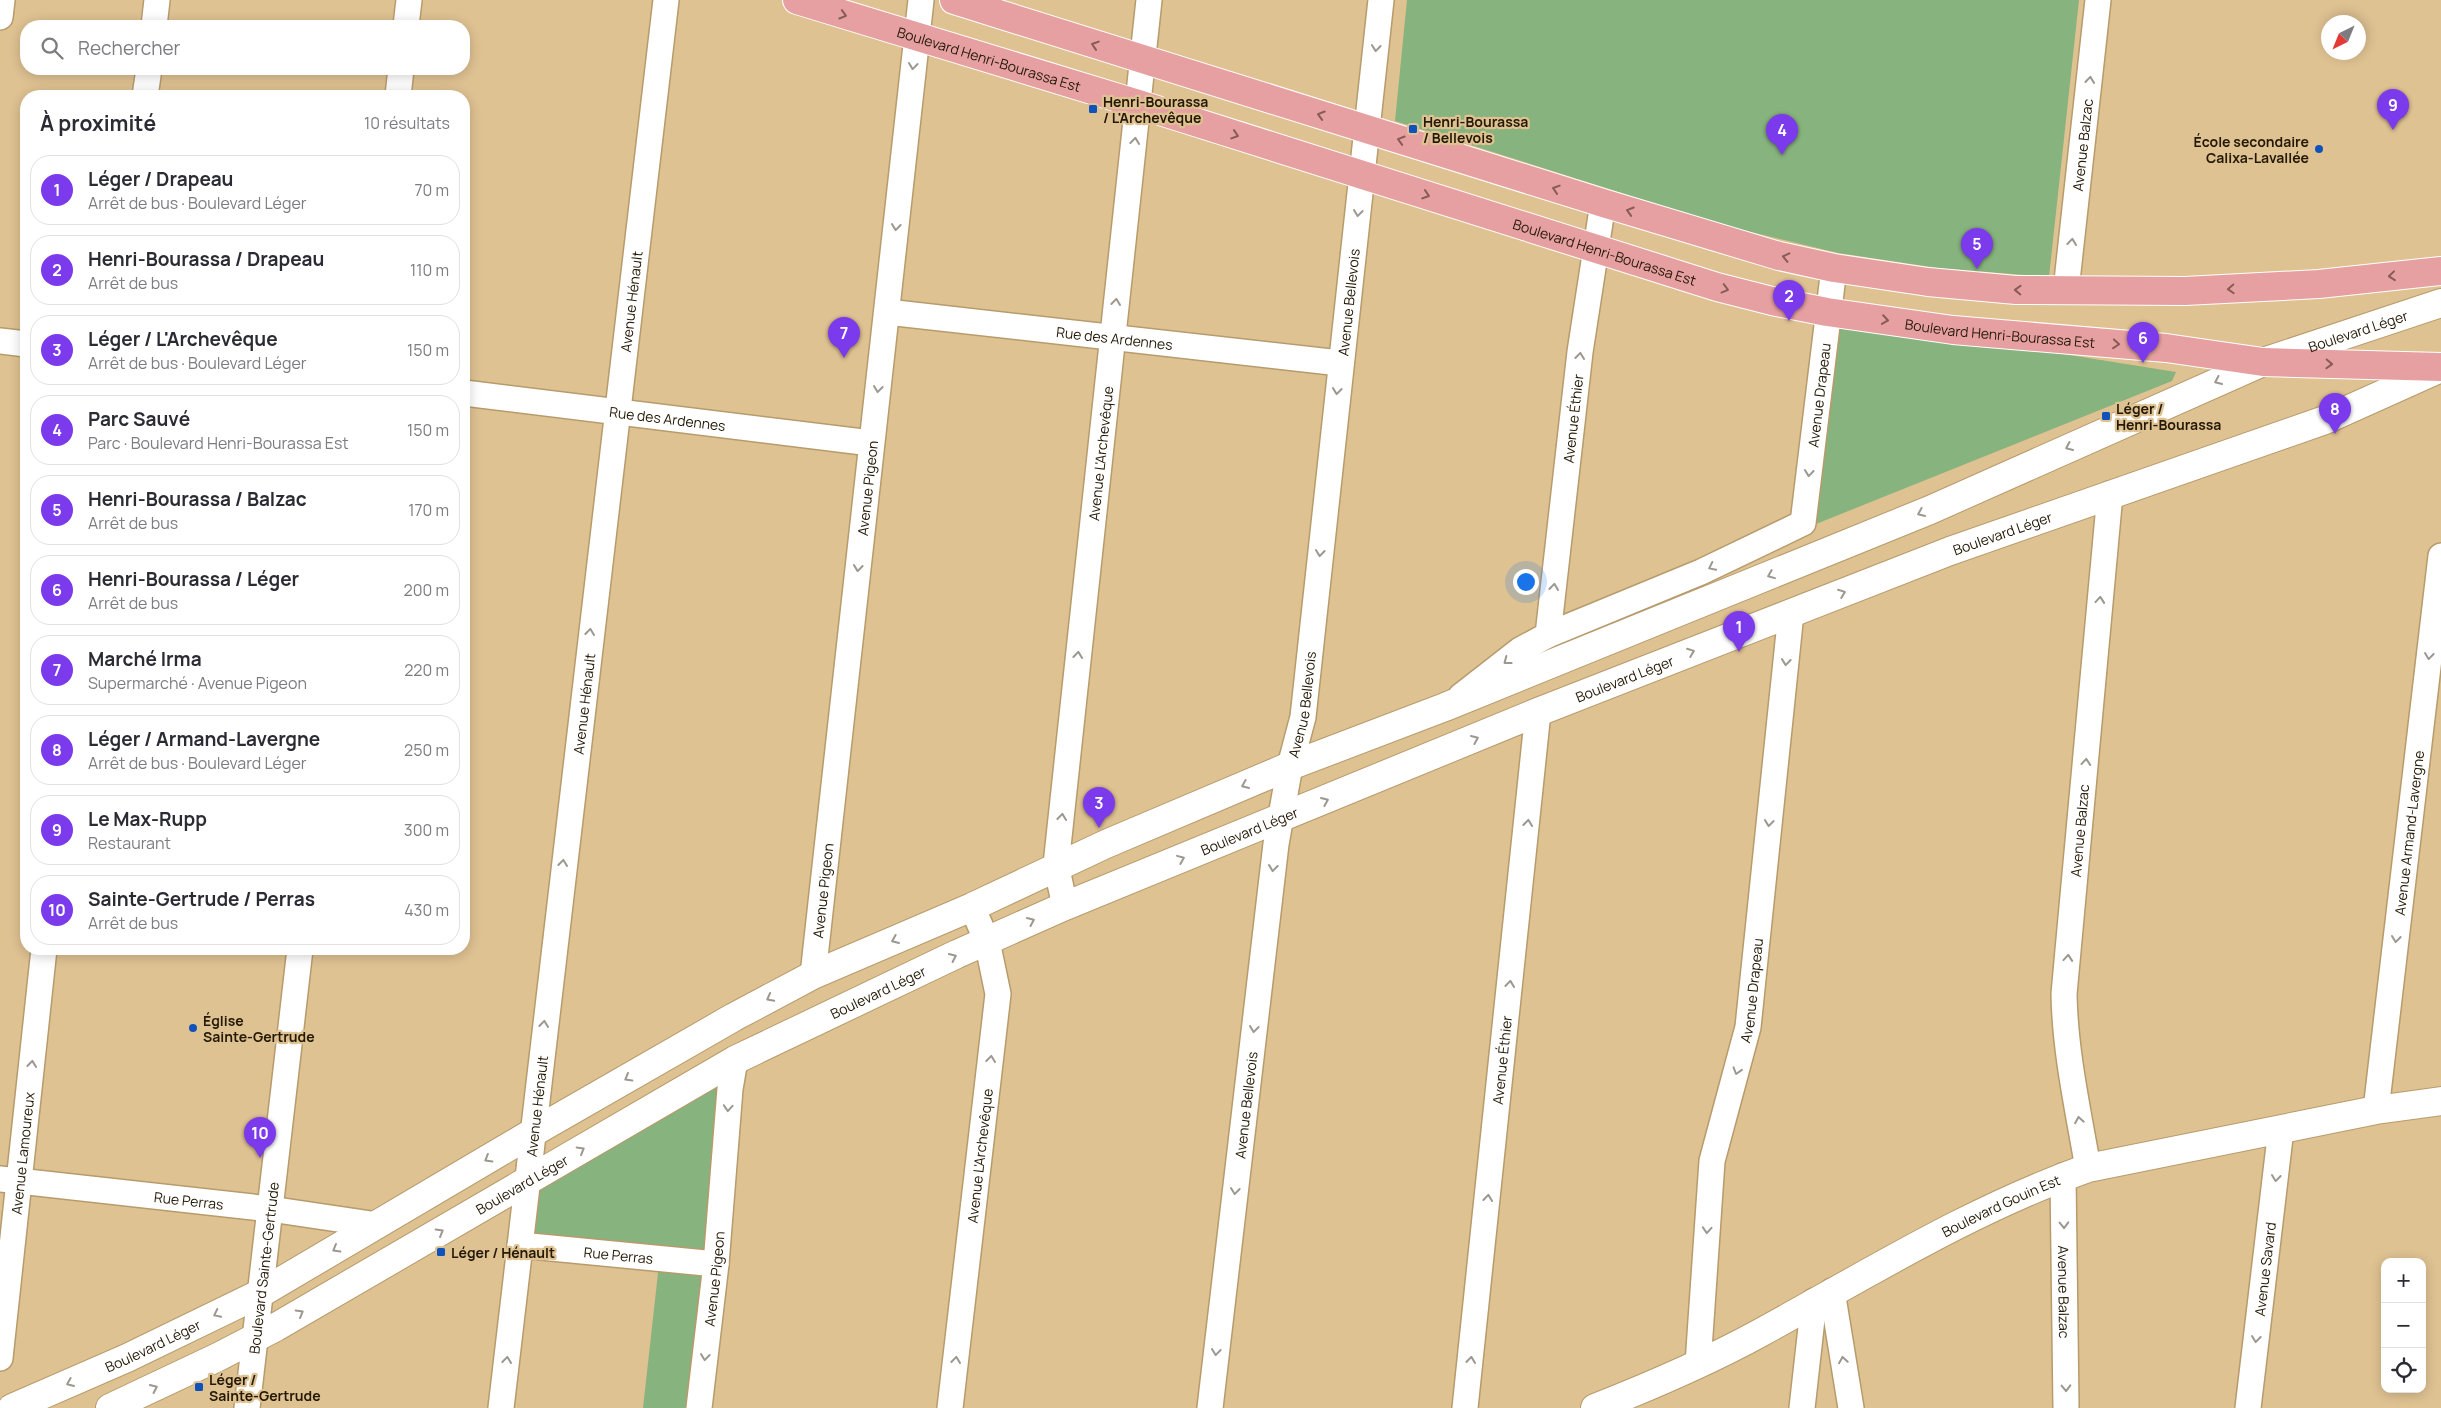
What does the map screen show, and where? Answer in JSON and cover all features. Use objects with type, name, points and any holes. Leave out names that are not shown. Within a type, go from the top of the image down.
[{"type":"main road","name":"Boulevard Henri-Bourassa Est","points":[[797,0],[1138,104],[1717,287],[1772,301],[1827,312],[1953,330],[2166,348],[2263,362],[2441,367]]},
{"type":"main road","points":[[954,0],[1603,203],[1779,256],[1834,268],[1928,282],[2016,290],[2185,292],[2319,284],[2441,271]]},
{"type":"main road","name":"Boulevard Léger","points":[[12,1408],[127,1358],[261,1293],[532,1133],[734,1017],[813,975],[972,907],[1056,866],[1290,766],[1446,707],[1930,510],[2263,362],[2441,303]]},
{"type":"main road","name":"Boulevard Léger","points":[[110,1408],[257,1337],[735,1060],[1065,906],[1280,820],[1538,712],[1950,551],[2325,420],[2441,367]]},
{"type":"main road","name":"Boulevard Gouin Est","points":[[1598,1407],[1698,1364],[1760,1333],[1823,1296],[2002,1201],[2076,1172],[2376,1110],[2441,1101]]},
{"type":"street","points":[[0,17],[2,0]]},
{"type":"street","points":[[155,20],[157,0]]},
{"type":"street","points":[[407,20],[409,0]]},
{"type":"street","name":"Avenue Hénault","points":[[501,1408],[529,1181],[532,1133],[616,410],[666,0]]},
{"type":"street","name":"Avenue Pigeon","points":[[813,975],[921,0]]},
{"type":"street","name":"Avenue L'Archevêque","points":[[1065,906],[1056,866],[1149,0]]},
{"type":"street","name":"Avenue Bellevois","points":[[1210,1408],[1280,820],[1290,766],[1303,717],[1340,362],[1363,175],[1381,0]]},
{"type":"street","name":"Avenue Balzac","points":[[2066,290],[2098,0]]},
{"type":"street","points":[[147,90],[148,75]]},
{"type":"street","points":[[399,90],[400,75]]},
{"type":"street","name":"Avenue Éthier","points":[[1548,636],[1580,352],[1603,203]]},
{"type":"street","name":"Avenue Drapeau","points":[[1804,523],[1827,312],[1834,268]]},
{"type":"street","name":"Rue des Ardennes","points":[[887,312],[1340,362]]},
{"type":"street","points":[[0,341],[20,343]]},
{"type":"street","name":"Rue des Ardennes","points":[[470,394],[616,410],[872,443]]},
{"type":"street","name":"Avenue Balzac","points":[[2066,1408],[2076,1172],[2074,1090],[2064,994],[2110,494]]},
{"type":"street","name":"Boulevard Léger","points":[[1446,707],[1520,650],[1548,636],[1702,572],[1804,523]]},
{"type":"street","name":"Avenue Armand-Lavergne","points":[[2376,1110],[2441,556]]},
{"type":"street","name":"Avenue Drapeau","points":[[1698,1364],[1712,1161],[1748,1027],[1791,613]]},
{"type":"street","name":"Avenue Éthier","points":[[1465,1408],[1538,712]]},
{"type":"street","name":"Avenue L'Archevêque","points":[[950,1408],[998,994],[987,941],[972,907]]},
{"type":"street","name":"Avenue Lamoureux","points":[[0,1358],[9,1180],[43,955]]},
{"type":"street","name":"Boulevard Sainte-Gertrude","points":[[247,1408],[257,1337],[299,955]]},
{"type":"street","name":"Avenue Pigeon","points":[[699,1408],[716,1264],[730,1090],[735,1060]]},
{"type":"street","name":"Avenue Savard","points":[[2248,1408],[2281,1129]]},
{"type":"street","name":"Rue Perras","points":[[9,1180],[270,1209],[378,1225]]},
{"type":"street","name":"Rue Perras","points":[[520,1245],[716,1264]]},
{"type":"street","points":[[1802,1408],[1823,1296]]},
{"type":"street","points":[[1823,1296],[1851,1408]]},
{"type":"green space","points":[[1407,0],[2079,0],[2049,277],[1938,268],[1838,253],[1726,226],[1395,121]]},
{"type":"green space","points":[[1833,317],[2176,372],[2172,381],[1816,524]]},
{"type":"green space","points":[[735,1060],[695,1408],[643,1408],[661,1246],[520,1245],[529,1181]]},
{"type":"place","name":"Henri-Bourassa / L'Archevêque","points":[[1093,109]]},
{"type":"place","name":"Henri-Bourassa / Bellevois","points":[[1413,129]]},
{"type":"place","name":"Le Max-Rupp","points":[[2393,130]]},
{"type":"place","name":"École secondaire Calixa-Lavallée","points":[[2319,149]]},
{"type":"place","name":"Parc Sauvé","points":[[1782,155]]},
{"type":"place","name":"Henri-Bourassa / Balzac","points":[[1977,269]]},
{"type":"place","name":"Henri-Bourassa / Drapeau","points":[[1789,321]]},
{"type":"place","name":"Marché Irma","points":[[844,358]]},
{"type":"place","name":"Henri-Bourassa / Léger","points":[[2143,363]]},
{"type":"place","name":"Léger / Henri-Bourassa","points":[[2106,416]]},
{"type":"place","name":"Léger / Armand-Lavergne","points":[[2335,434]]},
{"type":"place","name":"Léger / Drapeau","points":[[1739,652]]},
{"type":"place","name":"Léger / L'Archevêque","points":[[1099,828]]},
{"type":"place","name":"Église Sainte-Gertrude","points":[[193,1028]]},
{"type":"place","name":"Sainte-Gertrude / Perras","points":[[260,1158]]},
{"type":"place","name":"Léger / Hénault","points":[[441,1252]]},
{"type":"place","name":"Léger / Sainte-Gertrude","points":[[199,1387]]}]
